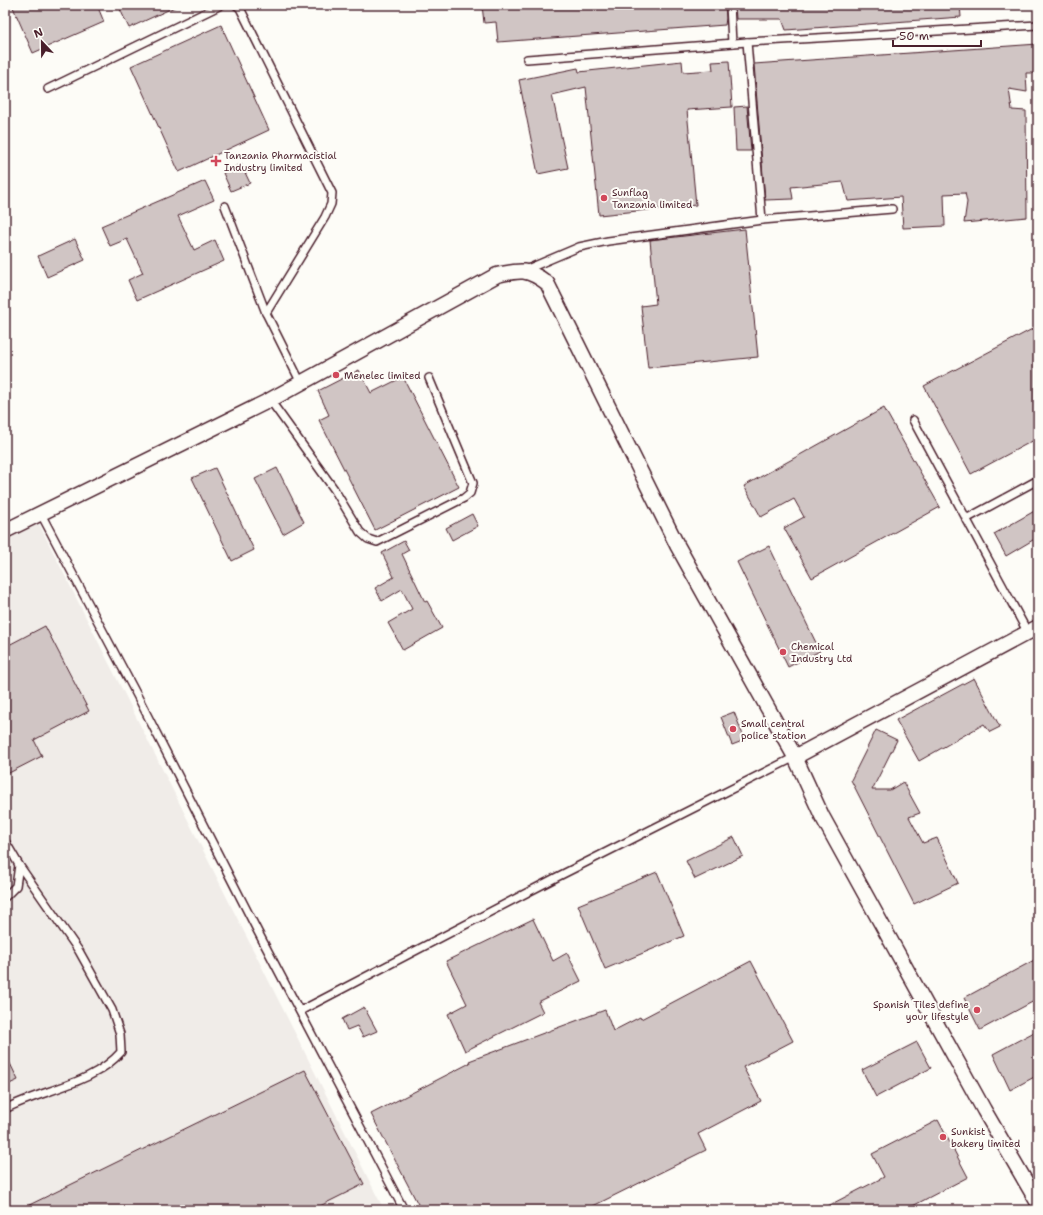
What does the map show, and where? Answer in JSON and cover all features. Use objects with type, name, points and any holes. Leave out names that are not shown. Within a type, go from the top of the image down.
[{"type":"street","points":[[5,531],[270,400],[498,275],[524,270],[535,274],[547,283],[677,545],[794,757],[822,816],[984,1110],[1038,1203]]},
{"type":"street","points":[[794,757],[1033,630]]},
{"type":"lane","points":[[48,89],[221,5]]},
{"type":"lane","points":[[236,5],[240,8],[332,193],[331,204],[325,217],[266,312]]},
{"type":"lane","points":[[730,5],[732,43]]},
{"type":"lane","points":[[526,59],[747,42],[1038,25]]},
{"type":"lane","points":[[747,42],[762,220]]},
{"type":"lane","points":[[225,206],[266,312],[301,383]]},
{"type":"lane","points":[[524,270],[579,247],[762,220],[892,209]]},
{"type":"lane","points":[[270,400],[327,478],[360,532],[368,539],[376,542],[464,498],[470,493],[473,483],[429,378]]},
{"type":"lane","points":[[913,420],[966,519],[1033,630]]},
{"type":"lane","points":[[966,519],[1038,480]]},
{"type":"lane","points":[[41,514],[404,1210]]},
{"type":"lane","points":[[300,1011],[557,877],[794,757]]},
{"type":"lane","points":[[5,841],[19,865],[79,951],[112,1010],[120,1034],[121,1052],[110,1065],[90,1076],[23,1100],[5,1109]]},
{"type":"lane","points":[[5,897],[16,886],[19,865]]},
{"type":"shaded area","points":[[38,522],[384,1210],[5,1210],[5,539]]},
{"type":"building","points":[[12,5],[97,5],[104,22],[33,53]]},
{"type":"building","points":[[118,5],[179,5],[129,28]]},
{"type":"building","points":[[482,5],[725,5],[726,18],[725,25],[498,42],[496,22],[484,23]]},
{"type":"building","points":[[735,5],[960,5],[961,17],[786,30],[782,19],[736,19]]},
{"type":"building","points":[[221,25],[269,130],[179,172],[131,66]]},
{"type":"building","points":[[1038,44],[1038,73],[1026,73],[1027,92],[1009,89],[1012,110],[1026,111],[1027,217],[964,223],[967,202],[965,193],[944,194],[945,226],[903,228],[901,197],[848,201],[843,182],[791,187],[793,199],[765,200],[754,64]]},
{"type":"building","points":[[682,61],[683,72],[713,70],[712,62],[729,61],[732,107],[687,110],[696,205],[599,215],[586,87],[552,95],[568,168],[538,174],[519,80],[578,68],[579,72]]},
{"type":"building","points":[[747,106],[751,151],[736,151],[734,107]]},
{"type":"building","points":[[241,164],[250,183],[231,191],[223,173]]},
{"type":"building","points":[[205,181],[214,200],[178,216],[194,250],[215,240],[224,261],[137,300],[128,280],[143,273],[127,239],[110,246],[101,226]]},
{"type":"building","points":[[745,229],[758,357],[648,368],[641,306],[656,304],[650,240]]},
{"type":"building","points":[[75,239],[85,260],[47,277],[38,256]]},
{"type":"building","points":[[1038,326],[1038,438],[971,474],[924,386]]},
{"type":"building","points":[[359,370],[371,393],[403,377],[459,487],[375,530],[319,420],[329,415],[318,391]]},
{"type":"building","points":[[884,408],[940,507],[812,578],[784,528],[804,517],[794,499],[761,517],[744,486]]},
{"type":"building","points":[[215,468],[254,550],[232,561],[192,478]]},
{"type":"building","points":[[277,468],[304,522],[283,534],[255,479]]},
{"type":"building","points":[[1038,509],[1038,537],[1006,556],[994,534]]},
{"type":"building","points":[[472,514],[478,526],[452,540],[446,528]]},
{"type":"building","points":[[404,541],[409,550],[402,554],[425,602],[427,601],[442,628],[403,650],[388,623],[412,609],[402,589],[382,601],[375,588],[394,577],[382,553]]},
{"type":"building","points":[[769,546],[820,651],[788,667],[737,562]]},
{"type":"building","points":[[45,626],[89,711],[34,740],[42,756],[5,775],[5,647]]},
{"type":"building","points":[[974,678],[1000,727],[990,732],[984,724],[919,761],[896,720]]},
{"type":"building","name":"Small central police station","points":[[734,712],[745,740],[732,745],[721,717]]},
{"type":"building","points":[[876,730],[897,740],[872,790],[890,790],[903,782],[920,813],[909,817],[923,843],[937,838],[958,883],[914,904],[851,780]]},
{"type":"building","points":[[734,837],[743,856],[695,879],[686,861]]},
{"type":"building","points":[[657,872],[684,936],[605,969],[578,905]]},
{"type":"building","points":[[533,919],[553,961],[567,953],[581,981],[538,1002],[543,1012],[465,1051],[448,1014],[467,1004],[446,961]]},
{"type":"building","points":[[1038,958],[1038,999],[980,1030],[964,998]]},
{"type":"building","points":[[751,961],[793,1041],[743,1067],[761,1101],[698,1134],[706,1150],[585,1210],[421,1210],[371,1114],[470,1063],[469,1061],[605,1010],[613,1031],[640,1017],[641,1019]]},
{"type":"building","points":[[364,1007],[377,1031],[363,1037],[357,1026],[347,1030],[342,1019]]},
{"type":"building","points":[[1038,1030],[1038,1075],[1010,1090],[993,1054]]},
{"type":"building","points":[[917,1042],[931,1068],[876,1097],[862,1070]]},
{"type":"building","points":[[5,1053],[18,1080],[5,1086]]},
{"type":"building","points":[[305,1070],[364,1184],[312,1210],[19,1210]]},
{"type":"building","points":[[938,1120],[968,1177],[905,1210],[820,1210],[884,1177],[872,1154]]},
{"type":"place","name":"Tanzania Pharmacistial Industry limited","points":[[216,161]]},
{"type":"place","name":"Sunflag Tanzania limited","points":[[604,198]]},
{"type":"place","name":"Menelec limited","points":[[336,375]]},
{"type":"place","name":"Chemical Industry Ltd","points":[[783,652]]},
{"type":"place","name":"Small central police station","points":[[733,729]]},
{"type":"place","name":"Spanish Tiles define your lifestyle","points":[[977,1010]]},
{"type":"place","name":"Sunkist bakery limited","points":[[943,1137]]}]
